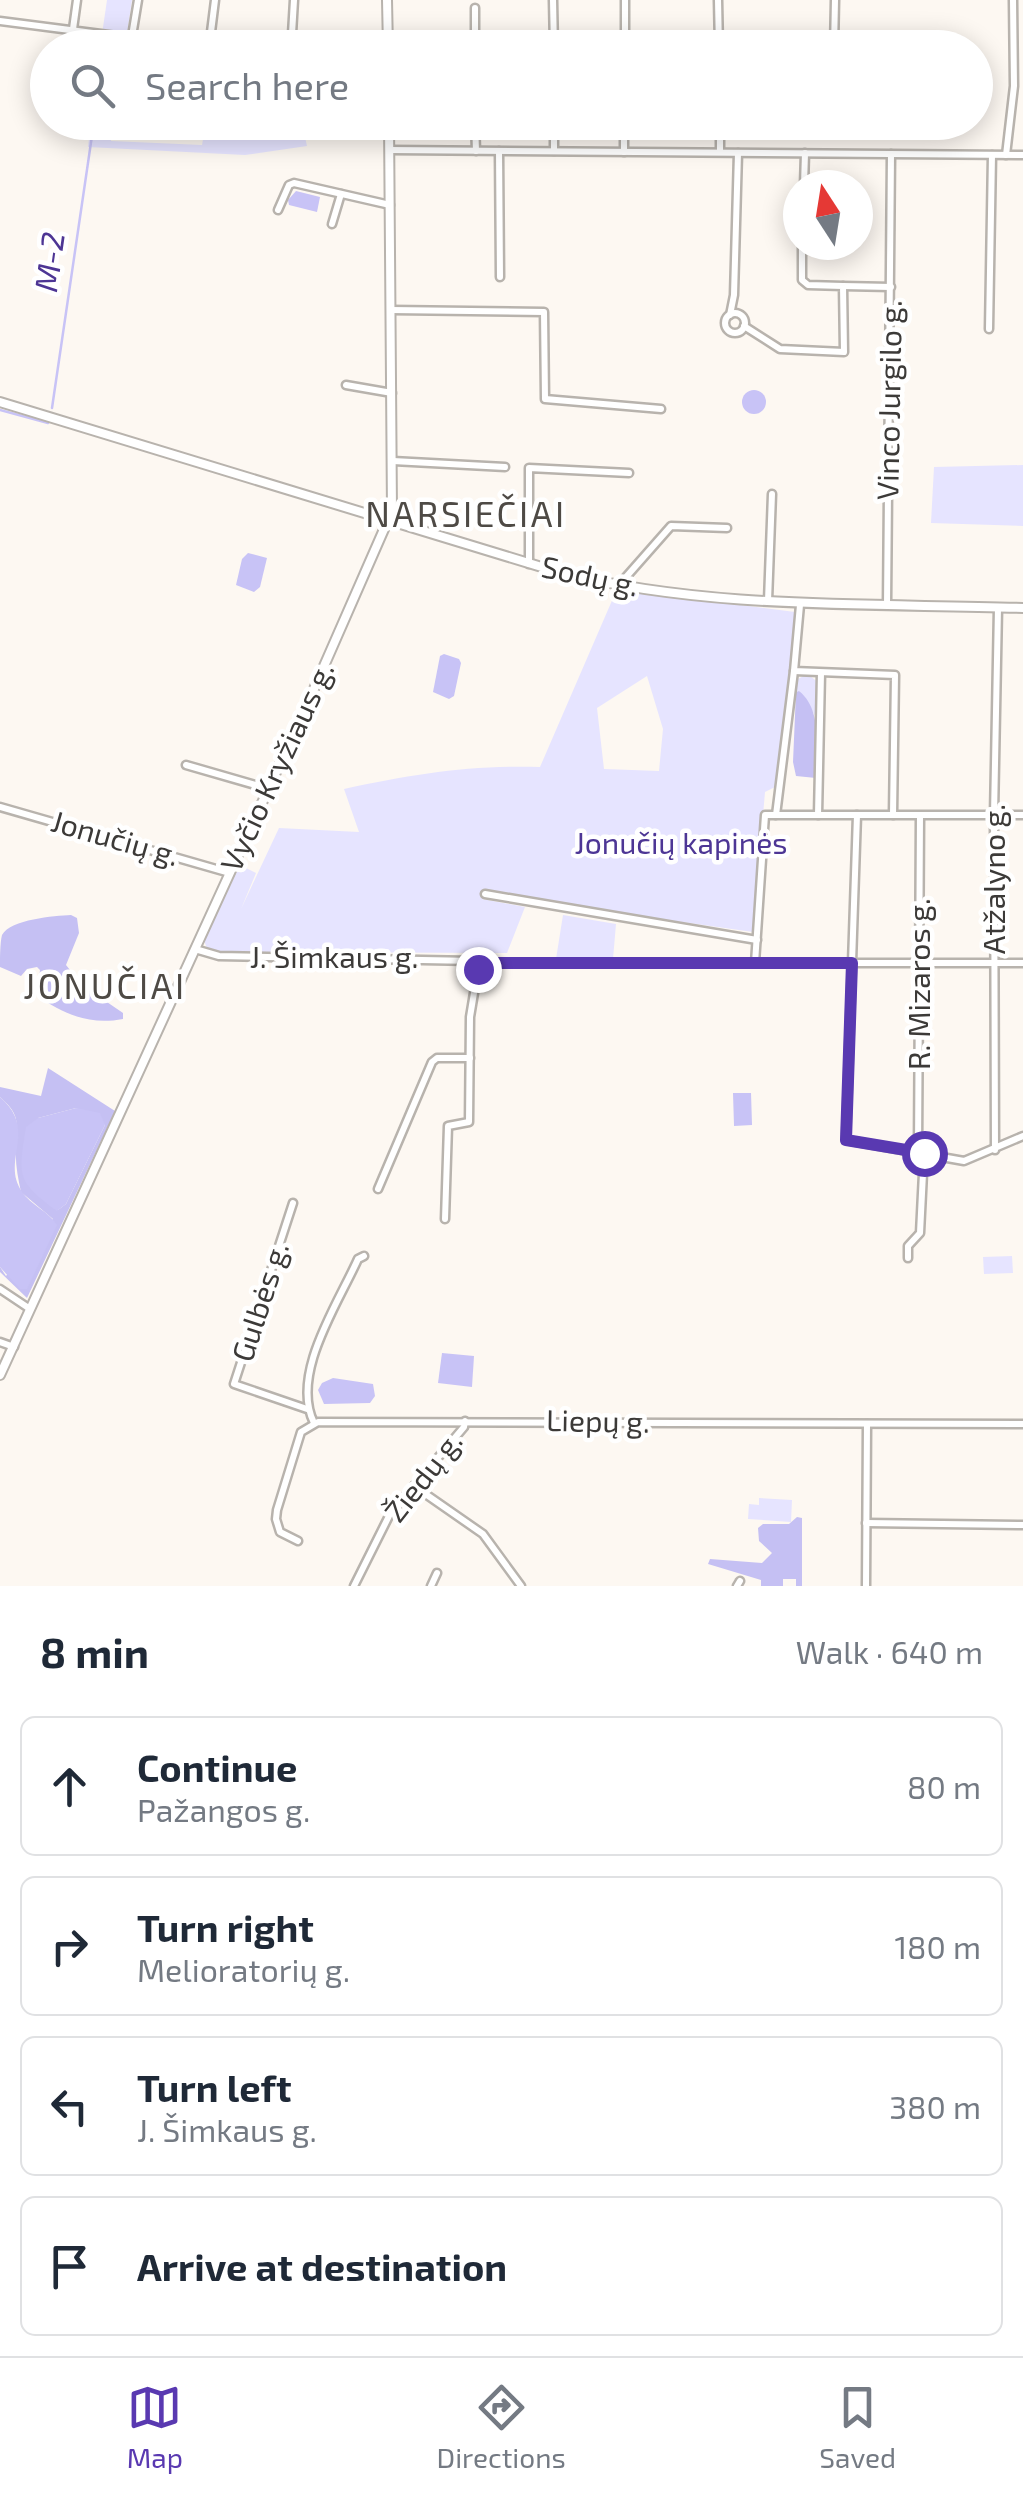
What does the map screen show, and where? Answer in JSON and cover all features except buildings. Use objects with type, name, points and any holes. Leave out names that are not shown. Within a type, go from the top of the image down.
[{"type":"street","points":[[0,21],[73,30],[77,0]]},
{"type":"street","points":[[133,30],[138,0]]},
{"type":"street","points":[[211,30],[216,0]]},
{"type":"street","points":[[292,30],[294,0]]},
{"type":"street","points":[[387,0],[388,30]]},
{"type":"street","points":[[554,0],[554,30]]},
{"type":"street","points":[[624,0],[624,30]]},
{"type":"street","points":[[718,0],[719,30]]},
{"type":"street","points":[[834,30],[835,0]]},
{"type":"street","points":[[1006,155],[1014,86],[1013,0]]},
{"type":"street","points":[[475,8],[475,30]]},
{"type":"street","name":"Vyčio Kryžiaus g.","points":[[0,1375],[389,520],[393,499],[390,140]]},
{"type":"street","points":[[476,140],[476,151]]},
{"type":"street","points":[[554,140],[554,151]]},
{"type":"street","points":[[624,140],[624,152]]},
{"type":"street","points":[[720,140],[720,152]]},
{"type":"street","points":[[390,150],[1023,155]]},
{"type":"street","points":[[499,151],[500,278]]},
{"type":"street","points":[[738,152],[734,295],[726,322],[730,330],[738,332],[744,326]]},
{"type":"street","points":[[804,153],[804,170]]},
{"type":"street","name":"Vinco Jurgilo g.","points":[[887,605],[892,154]]},
{"type":"street","points":[[989,329],[992,154]]},
{"type":"street","points":[[278,210],[289,185],[294,183],[390,205]]},
{"type":"street","points":[[332,224],[341,194]]},
{"type":"street","points":[[802,260],[802,280],[808,285],[891,287]]},
{"type":"street","points":[[734,295],[744,326],[780,349],[844,352],[843,286]]},
{"type":"street","points":[[391,310],[544,312],[545,399],[660,409]]},
{"type":"street","points":[[730,315],[741,315]]},
{"type":"street","points":[[346,385],[392,394]]},
{"type":"street","name":"Sodų g.","points":[[0,402],[529,564],[618,586],[800,605],[1023,608]]},
{"type":"street","points":[[392,461],[505,468]]},
{"type":"street","points":[[529,564],[530,468],[629,473]]},
{"type":"street","points":[[768,602],[772,494]]},
{"type":"street","points":[[618,586],[665,529],[677,525],[727,528]]},
{"type":"street","points":[[776,815],[800,605]]},
{"type":"street","name":"Atžalyno g.","points":[[995,1150],[998,608]]},
{"type":"street","points":[[794,671],[895,675],[892,815]]},
{"type":"street","points":[[818,815],[821,672]]},
{"type":"street","points":[[186,764],[269,789]]},
{"type":"street","name":"Jonučių g.","points":[[0,806],[230,873]]},
{"type":"street","points":[[857,815],[846,1140],[964,1160],[1023,1136]]},
{"type":"street","points":[[755,963],[765,816],[1023,815]]},
{"type":"street","name":"R. Mizaros g.","points":[[908,1258],[908,1246],[920,1233],[920,816]]},
{"type":"street","points":[[485,894],[757,940]]},
{"type":"street","name":"J. Šimkaus g.","points":[[195,949],[219,956],[252,958],[474,961],[482,957],[486,963],[1023,964]]},
{"type":"street","points":[[445,1219],[448,1126],[469,1122],[471,1000],[478,969],[474,961]]},
{"type":"street","points":[[478,969],[486,963]]},
{"type":"street","points":[[378,1189],[432,1062],[436,1058],[470,1058]]},
{"type":"street","name":"Gulbės g.","points":[[292,1204],[234,1384],[307,1409]]},
{"type":"street","points":[[298,1541],[280,1532],[276,1519],[298,1439],[304,1428],[314,1423],[307,1409],[317,1342],[358,1260],[364,1256]]},
{"type":"street","points":[[0,1290],[31,1310]]},
{"type":"street","points":[[0,1342],[14,1347]]},
{"type":"street","name":"Žiedų g.","points":[[354,1586],[390,1514],[465,1421]]},
{"type":"street","name":"Liepų g.","points":[[314,1423],[1023,1424]]},
{"type":"street","points":[[866,1586],[867,1424]]},
{"type":"street","points":[[414,1486],[483,1534],[521,1586]]},
{"type":"street","points":[[866,1523],[1023,1525]]},
{"type":"street","points":[[431,1586],[437,1573]]},
{"type":"green space","points":[[107,0],[132,0],[128,30],[103,30]]},
{"type":"green space","points":[[89,140],[202,145],[203,140],[306,140],[307,146],[245,155],[88,147]]},
{"type":"green space","points":[[1023,465],[1023,526],[931,523],[934,467]]},
{"type":"green space","name":"Jonučių kapinės","points":[[617,589],[795,612],[779,785],[765,792],[753,932],[486,889],[482,899],[525,907],[507,953],[222,952],[207,948],[204,941],[240,865],[256,873],[241,909],[279,828],[359,832],[344,789],[442,772],[540,767]],"holes":[[[647,676],[663,729],[659,771],[604,769],[597,708]]]},
{"type":"green space","points":[[807,674],[818,682],[816,717],[796,692],[798,679]]},
{"type":"green space","points":[[563,915],[616,924],[613,959],[556,959]]},
{"type":"green space","points":[[1012,1256],[1013,1273],[984,1274],[983,1257]]},
{"type":"green space","points":[[759,1498],[792,1500],[791,1522],[748,1519],[749,1504],[759,1505]]},
{"type":"shaded area","points":[[296,191],[320,197],[317,212],[289,205],[288,200]]},
{"type":"shaded area","points":[[754,390],[766,402],[754,414],[742,402]]},
{"type":"shaded area","points":[[248,553],[267,558],[260,587],[254,592],[236,585],[242,559]]},
{"type":"shaded area","points":[[444,654],[461,663],[454,696],[449,699],[433,692],[440,656]]},
{"type":"shaded area","points":[[799,691],[815,719],[816,778],[796,776],[793,762]]},
{"type":"shaded area","points":[[71,915],[77,918],[79,933],[66,965],[82,985],[123,1013],[123,1019],[91,1020],[61,1010],[42,999],[44,992],[38,988],[37,967],[27,969],[21,976],[0,967],[1,938],[7,930],[34,919]]},
{"type":"shaded area","points":[[48,1068],[115,1111],[27,1298],[0,1272],[0,1267],[6,1276],[53,1219],[21,1192],[16,1120],[0,1097],[0,1087],[41,1096]],"holes":[[[76,1108],[105,1125],[66,1204],[58,1210],[38,1118]]]},
{"type":"shaded area","points":[[733,1093],[751,1093],[752,1125],[734,1126]]},
{"type":"shaded area","points":[[0,1097],[17,1122],[16,1180],[26,1197],[57,1225],[27,1289],[20,1289],[0,1267]]},
{"type":"shaded area","points":[[76,1108],[100,1113],[105,1125],[66,1204],[57,1211],[34,1192],[24,1176],[26,1127],[38,1118]]},
{"type":"shaded area","points":[[442,1353],[474,1356],[472,1387],[438,1383]]},
{"type":"shaded area","points":[[333,1378],[373,1384],[375,1396],[370,1403],[324,1404],[318,1390]]},
{"type":"shaded area","points":[[797,1517],[802,1518],[802,1586],[796,1586],[796,1579],[783,1579],[783,1586],[761,1586],[761,1580],[708,1564],[710,1559],[762,1563],[772,1553],[759,1541],[758,1528],[763,1524],[789,1524]]},
{"type":"waterway","name":"M-2","points":[[52,408],[91,140]]},
{"type":"waterway","name":"M-2","points":[[0,410],[48,423]]},
{"type":"district","name":"NARSIEČIAI","points":[[466,515]]},
{"type":"district","name":"JONUČIAI","points":[[105,987]]},
{"type":"route","points":[[478,969],[486,963],[852,963],[846,1140],[924,1153]]}]
